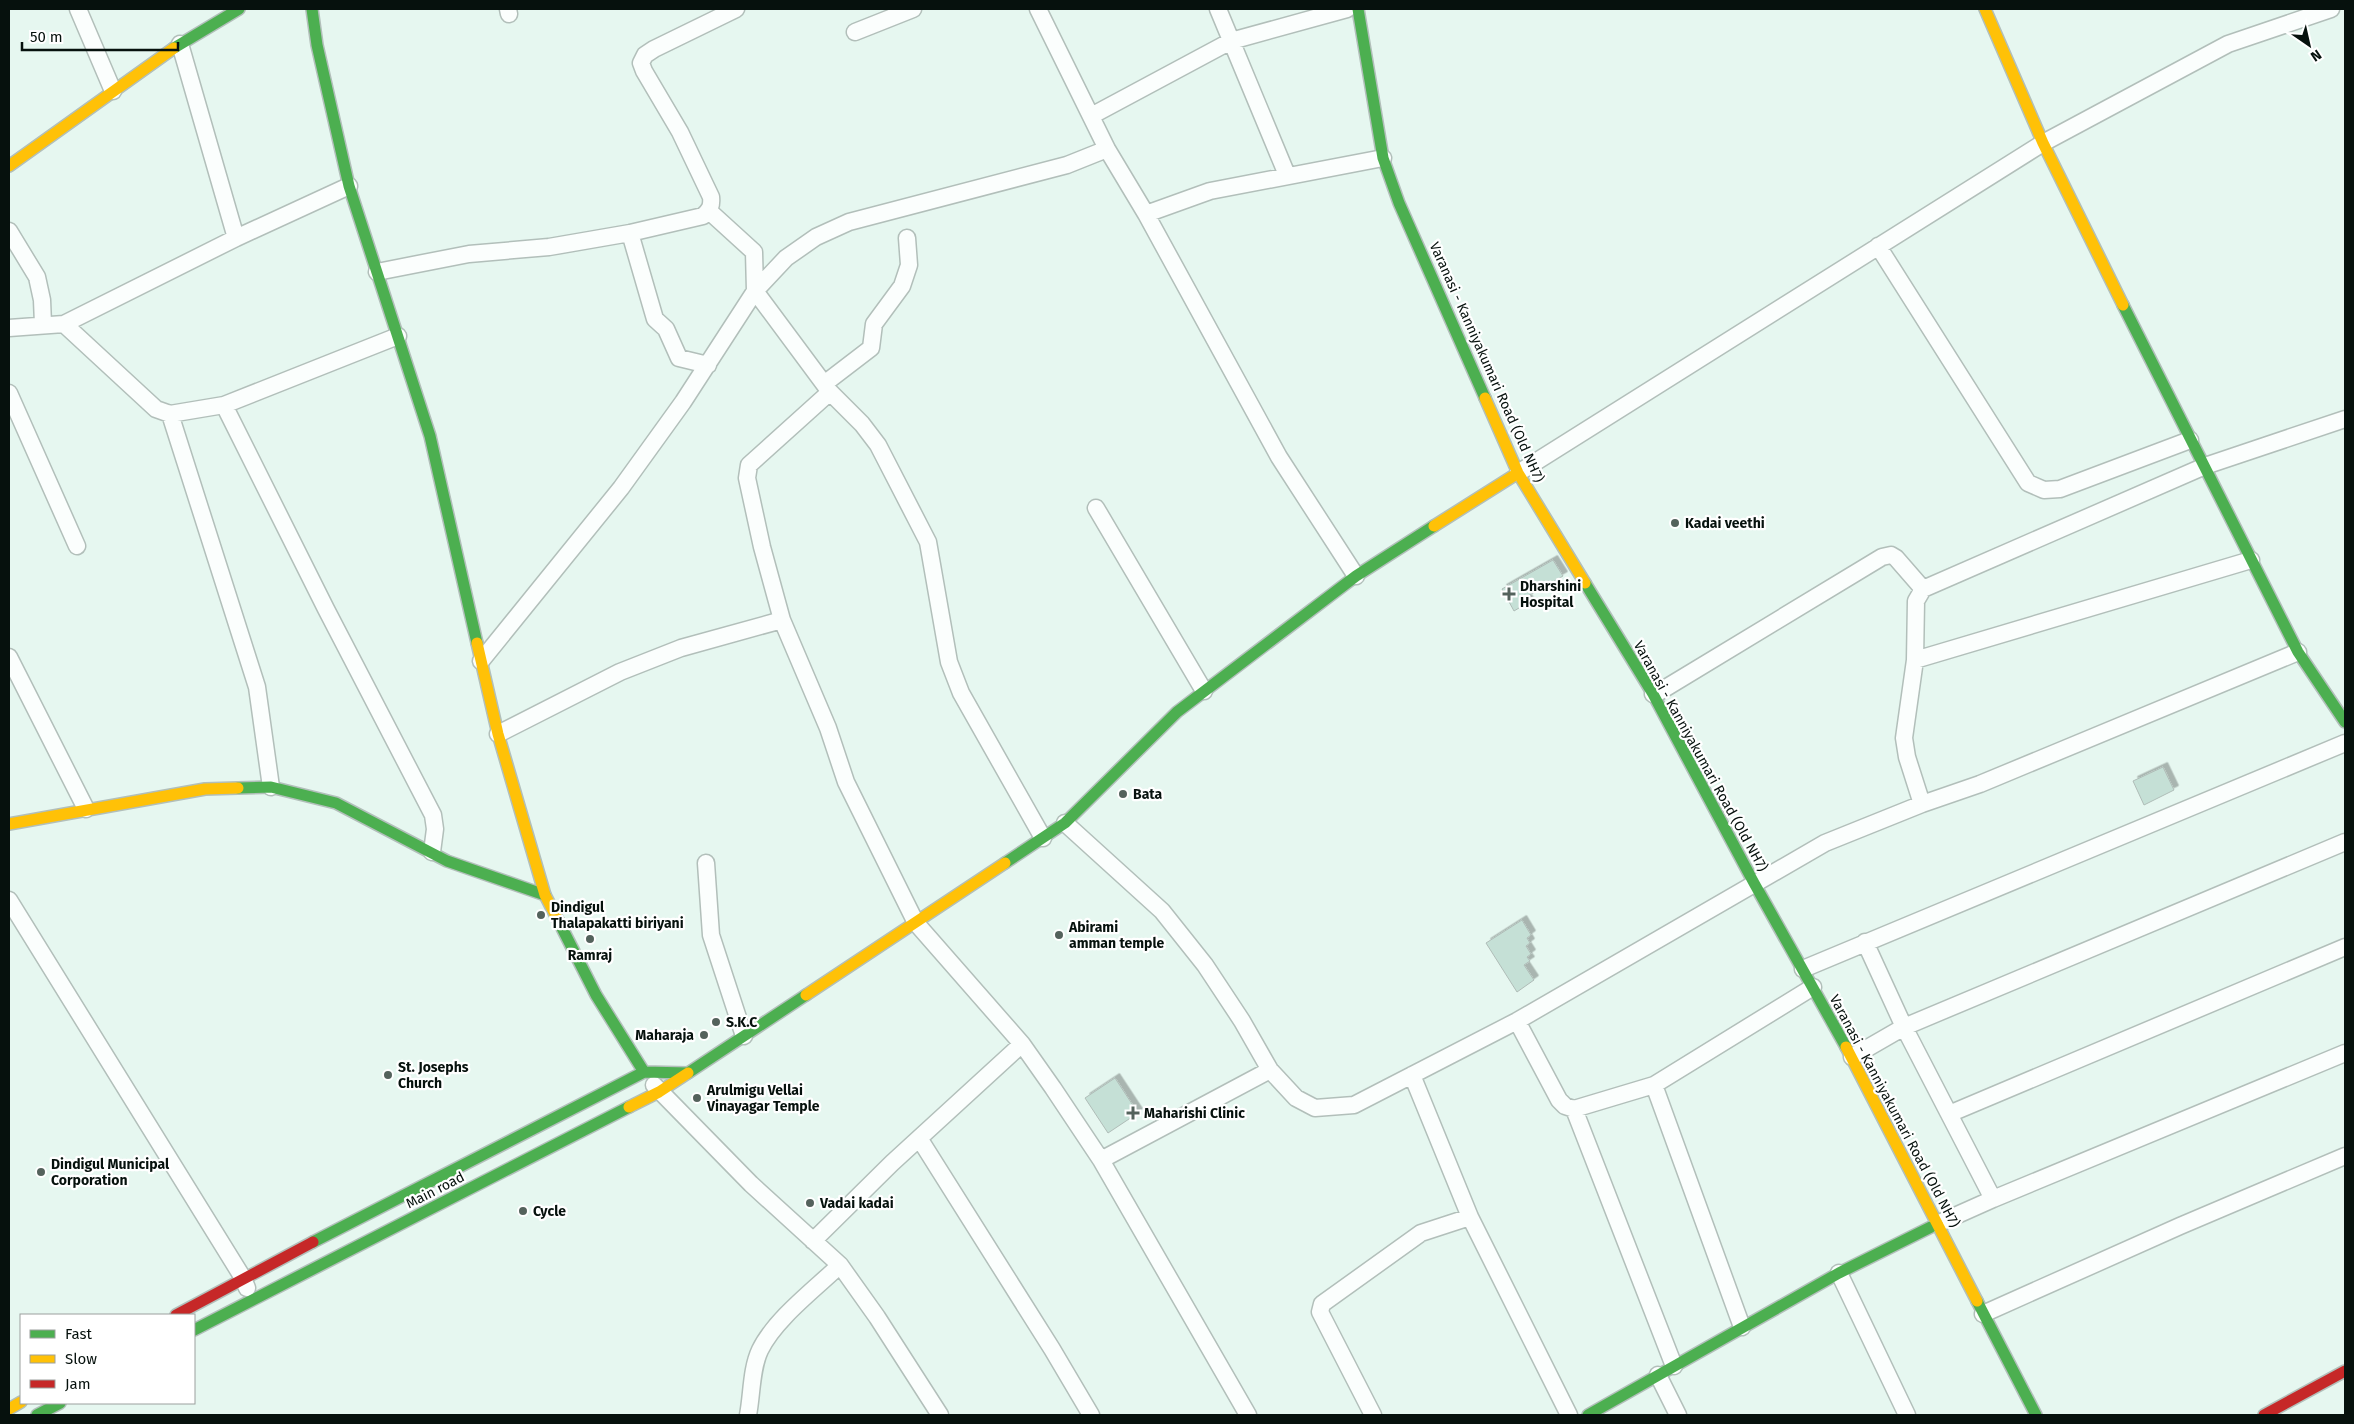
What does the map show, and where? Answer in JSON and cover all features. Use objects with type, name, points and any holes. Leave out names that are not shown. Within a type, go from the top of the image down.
[{"type":"main road","points":[[9,166],[180,44],[239,9]]},
{"type":"main road","points":[[312,9],[317,45],[349,186],[430,436],[498,734],[545,895],[596,995],[644,1072],[688,1073]]},
{"type":"main road","name":"Varanasi - Kanniyakumari Road (Old NH7)","points":[[1358,9],[1383,158],[1399,203],[1518,474],[1653,694],[1754,883],[1852,1057],[2036,1415]]},
{"type":"main road","points":[[1984,9],[2043,143],[2190,440],[2205,466],[2298,652],[2345,722]]},
{"type":"main road","name":"Main road","points":[[195,1329],[660,1092],[1065,823],[1177,712],[1356,576],[1518,474]]},
{"type":"main road","points":[[10,825],[205,789],[271,787],[336,803],[447,861],[545,895]]},
{"type":"main road","name":"Main road","points":[[178,1314],[243,1278],[644,1072]]},
{"type":"main road","points":[[1588,1415],[1838,1273],[1937,1224]]},
{"type":"main road","points":[[2264,1415],[2345,1371]]},
{"type":"main road","points":[[37,1415],[58,1404]]},
{"type":"street","points":[[78,9],[113,91]]},
{"type":"street","points":[[377,272],[469,254],[549,248],[703,216],[709,211],[712,203],[711,196],[680,132],[644,71],[641,62],[645,55],[654,49],[736,9]]},
{"type":"street","points":[[855,32],[896,18],[913,9]]},
{"type":"street","points":[[1038,9],[1107,149],[1146,214],[1280,458],[1356,576]]},
{"type":"street","points":[[1218,9],[1287,175]]},
{"type":"street","points":[[1090,116],[1231,41],[1348,9]]},
{"type":"street","points":[[1518,474],[2043,143],[2228,44],[2331,9]]},
{"type":"street","points":[[180,44],[236,238]]},
{"type":"street","points":[[481,661],[621,488],[708,364],[755,291],[786,258],[816,238],[849,222],[1068,165],[1107,149]]},
{"type":"street","points":[[1146,214],[1210,190],[1383,158]]},
{"type":"street","points":[[9,328],[43,324],[64,324],[236,238],[349,186]]},
{"type":"street","points":[[709,211],[754,252],[755,291],[827,388],[862,424],[878,445],[928,542],[948,662],[961,692],[1043,838]]},
{"type":"street","points":[[9,231],[37,277],[42,300],[43,324]]},
{"type":"street","points":[[630,232],[655,319],[666,329],[679,358],[708,364]]},
{"type":"street","points":[[907,238],[909,264],[902,286],[874,324],[871,348],[827,388],[749,465],[747,478],[760,538],[782,620],[828,728],[846,782],[916,923],[1022,1044],[1100,1160],[1248,1415]]},
{"type":"street","points":[[1878,246],[2028,483],[2044,490],[2060,489],[2190,440]]},
{"type":"street","points":[[64,324],[156,409],[170,414],[224,404],[398,336]]},
{"type":"street","points":[[9,393],[77,546]]},
{"type":"street","points":[[224,404],[326,609],[433,816],[435,829],[432,852]]},
{"type":"street","points":[[170,414],[257,687],[271,787]]},
{"type":"street","points":[[1922,804],[1907,757],[1904,738],[1915,660],[1916,601],[1922,589],[2205,466],[2345,419]]},
{"type":"street","points":[[1096,508],[1204,692]]},
{"type":"street","points":[[1653,694],[1882,558],[1891,555],[1896,558],[1922,589]]},
{"type":"street","points":[[1915,660],[2251,560]]},
{"type":"street","points":[[498,734],[620,672],[682,648],[782,620]]},
{"type":"street","points":[[1065,823],[1162,910],[1205,965],[1242,1021],[1270,1070],[1296,1098],[1315,1108],[1354,1105],[1517,1021],[1825,843],[1922,804],[1980,784],[2298,652]]},
{"type":"street","points":[[9,657],[86,810]]},
{"type":"street","points":[[1804,969],[2345,743]]},
{"type":"street","points":[[1852,1057],[1904,1027],[2345,842]]},
{"type":"street","points":[[706,863],[711,935],[744,1036]]},
{"type":"street","points":[[9,900],[243,1278],[250,1300]]},
{"type":"street","points":[[1866,942],[1904,1027],[1993,1199]]},
{"type":"street","points":[[1949,1114],[2345,947]]},
{"type":"street","points":[[1517,1021],[1559,1100],[1565,1106],[1574,1109],[1654,1085],[1812,987]]},
{"type":"street","points":[[813,1241],[919,1138],[1022,1044]]},
{"type":"street","points":[[1937,1224],[2345,1053]]},
{"type":"street","points":[[1100,1160],[1270,1070]]},
{"type":"street","points":[[644,1072],[660,1092],[751,1184],[840,1265],[877,1317],[940,1415]]},
{"type":"street","points":[[1412,1075],[1470,1218],[1569,1415]]},
{"type":"street","points":[[1654,1085],[1742,1327]]},
{"type":"street","points":[[1574,1109],[1674,1366]]},
{"type":"street","points":[[919,1138],[1052,1349],[1091,1415]]},
{"type":"street","points":[[1983,1314],[2180,1226],[2345,1156]]},
{"type":"street","points":[[1373,1415],[1320,1312],[1322,1304],[1421,1233],[1470,1218]]},
{"type":"street","points":[[748,1415],[760,1351],[770,1335],[788,1315],[840,1265]]},
{"type":"street","points":[[1838,1273],[1907,1415]]},
{"type":"street","points":[[1658,1375],[1678,1415]]},
{"type":"building","points":[[1553,560],[1563,576],[1526,597],[1529,602],[1514,611],[1502,589]]},
{"type":"building","points":[[2163,767],[2174,790],[2144,805],[2133,781]]},
{"type":"building","points":[[1522,920],[1531,935],[1527,938],[1530,943],[1526,946],[1531,954],[1527,957],[1530,961],[1524,965],[1534,980],[1517,992],[1486,943]]},
{"type":"building","points":[[1115,1078],[1138,1113],[1108,1133],[1085,1098]]},
{"type":"traffic: fast","points":[[174,48],[239,9]]},
{"type":"traffic: fast","points":[[312,9],[317,45],[349,186],[430,436],[477,643]]},
{"type":"traffic: fast","points":[[1358,9],[1383,158],[1399,203],[1485,398]]},
{"type":"traffic: fast","points":[[2123,305],[2298,652],[2345,722]]},
{"type":"traffic: fast","points":[[1005,863],[1065,823],[1177,712],[1356,576],[1434,526]]},
{"type":"traffic: fast","points":[[1585,583],[1653,694],[1754,883],[1846,1047]]},
{"type":"traffic: fast","points":[[238,788],[271,787],[336,803],[447,861],[545,895]]},
{"type":"traffic: fast","points":[[559,922],[596,995],[644,1072]]},
{"type":"traffic: fast","points":[[313,1242],[644,1072],[688,1073],[806,995]]},
{"type":"traffic: fast","points":[[195,1329],[629,1107]]},
{"type":"traffic: fast","points":[[1588,1415],[1839,1273],[1937,1224]]},
{"type":"traffic: fast","points":[[1977,1301],[2036,1415]]},
{"type":"traffic: fast","points":[[37,1415],[58,1404]]},
{"type":"traffic: slow","points":[[1985,9],[2043,143],[2123,305]]},
{"type":"traffic: slow","points":[[9,166],[174,48]]},
{"type":"traffic: slow","points":[[1485,398],[1518,473],[1585,583]]},
{"type":"traffic: slow","points":[[1434,526],[1518,473]]},
{"type":"traffic: slow","points":[[477,643],[498,734],[545,895],[559,922]]},
{"type":"traffic: slow","points":[[9,824],[205,789],[238,788]]},
{"type":"traffic: slow","points":[[806,995],[1005,863]]},
{"type":"traffic: slow","points":[[1846,1047],[1977,1301]]},
{"type":"traffic: slow","points":[[629,1107],[659,1092],[688,1073]]},
{"type":"traffic: slow","points":[[9,1409],[20,1403]]},
{"type":"traffic: jam","points":[[178,1314],[313,1242]]},
{"type":"traffic: jam","points":[[2264,1415],[2345,1371]]},
{"type":"place","name":"Kadai veethi","points":[[1675,523]]},
{"type":"place","name":"Dharshini Hospital","points":[[1509,594]]},
{"type":"place","name":"Bata","points":[[1123,794]]},
{"type":"place","name":"Dindigul Thalapakatti biriyani","points":[[541,915]]},
{"type":"place","name":"Abirami amman temple","points":[[1059,935]]},
{"type":"place","name":"Ramraj","points":[[590,939]]},
{"type":"place","name":"S.K.C","points":[[716,1022]]},
{"type":"place","name":"Maharaja","points":[[704,1035]]},
{"type":"place","name":"St. Josephs Church","points":[[388,1075]]},
{"type":"place","name":"Arulmigu Vellai Vinayagar Temple","points":[[697,1098]]},
{"type":"place","name":"Maharishi Clinic","points":[[1133,1113]]},
{"type":"place","name":"Dindigul Municipal Corporation","points":[[41,1172]]},
{"type":"place","name":"Vadai kadai","points":[[810,1203]]},
{"type":"place","name":"Cycle","points":[[523,1211]]}]
